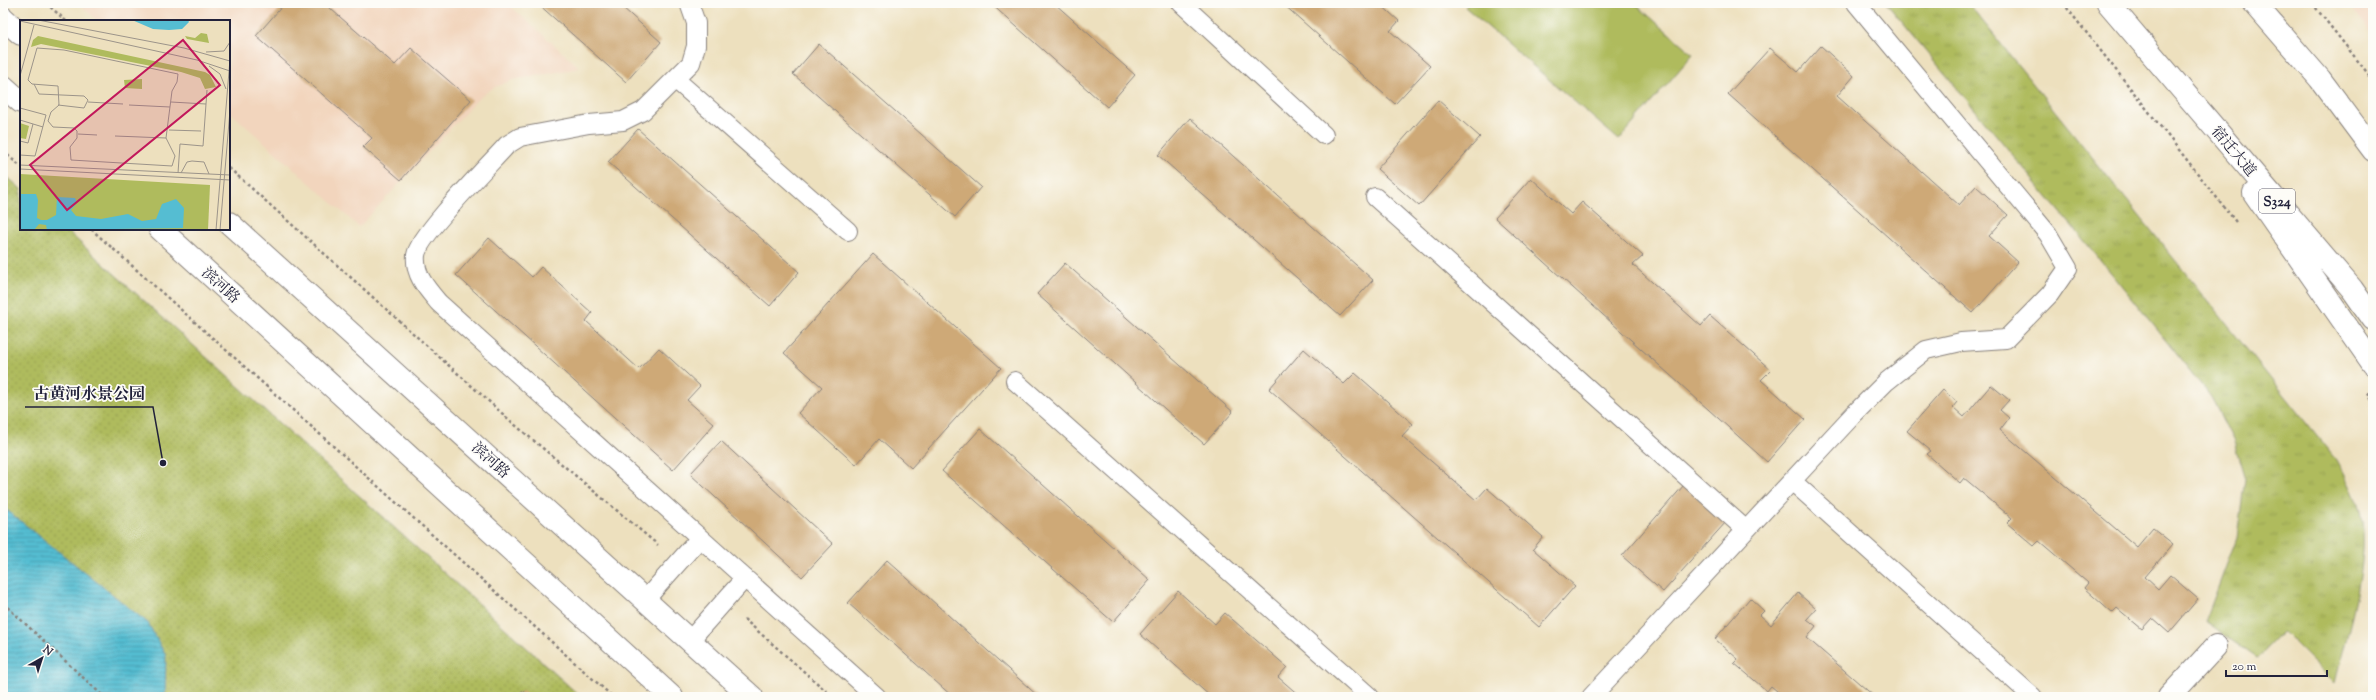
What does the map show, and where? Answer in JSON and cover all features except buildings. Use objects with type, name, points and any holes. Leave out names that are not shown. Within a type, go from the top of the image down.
[{"type":"main road","name":"宿迁大道","points":[[2108,3],[2352,289],[2373,319]]},
{"type":"main road","points":[[2254,3],[2320,79],[2373,150]]},
{"type":"main road","points":[[3,18],[20,33]]},
{"type":"main road","points":[[2285,39],[2373,136]]},
{"type":"main road","points":[[2178,85],[2373,364]]},
{"type":"main road","points":[[3,86],[20,101]]},
{"type":"main road","name":"滨河路","points":[[230,224],[752,697]]},
{"type":"main road","name":"滨河路","points":[[161,230],[672,697]]},
{"type":"main road","points":[[2352,289],[2373,312]]},
{"type":"main road","points":[[2169,697],[2216,646]]},
{"type":"lane","points":[[689,3],[696,23],[696,46],[691,63],[643,111],[623,121],[589,124],[520,138],[507,145],[427,234],[416,253],[417,268],[423,284],[439,303],[877,697]]},
{"type":"lane","points":[[1181,3],[1324,135]]},
{"type":"lane","points":[[1590,697],[1886,382],[1926,350],[1961,342],[2006,339],[2050,294],[2068,268],[2048,234],[1856,3]]},
{"type":"lane","points":[[674,79],[848,231]]},
{"type":"lane","points":[[1375,197],[1746,530]]},
{"type":"lane","points":[[1015,381],[1370,697]]},
{"type":"lane","points":[[1792,481],[2033,697]]},
{"type":"lane","points":[[645,600],[700,538]]},
{"type":"lane","points":[[690,640],[745,578]]},
{"type":"path","points":[[46,3],[65,20]]},
{"type":"path","points":[[2063,3],[2238,224]]},
{"type":"path","points":[[2312,3],[2373,80]]},
{"type":"path","points":[[3,151],[20,166]]},
{"type":"path","points":[[230,169],[514,424],[678,563]]},
{"type":"path","points":[[92,230],[614,697]]},
{"type":"path","points":[[2366,390],[2373,403]]},
{"type":"path","points":[[725,602],[833,697]]},
{"type":"path","points":[[3,603],[104,697]]},
{"type":"shaded area","points":[[78,3],[507,3],[580,68],[512,80],[493,88],[479,98],[359,227],[230,112],[230,20],[97,20]]},
{"type":"shaded area","points":[[2347,3],[2373,3],[2373,34]]},
{"type":"green space","points":[[1469,3],[1634,3],[1693,54],[1619,140],[1465,7]]},
{"type":"green space","points":[[1886,3],[1968,3],[2336,460],[2352,489],[2358,505],[2362,521],[2363,539],[2362,559],[2355,602],[2335,683],[2283,631],[2257,658],[2205,622],[2237,537],[2245,479],[2234,442],[2211,397],[2117,280]]},
{"type":"green space","points":[[3,173],[20,188],[20,230],[66,230],[581,697],[3,697]]},
{"type":"water","points":[[3,507],[148,623],[166,656],[165,697],[3,697]]},
{"type":"place","name":"古黄河水景公园","points":[[163,463]]}]
